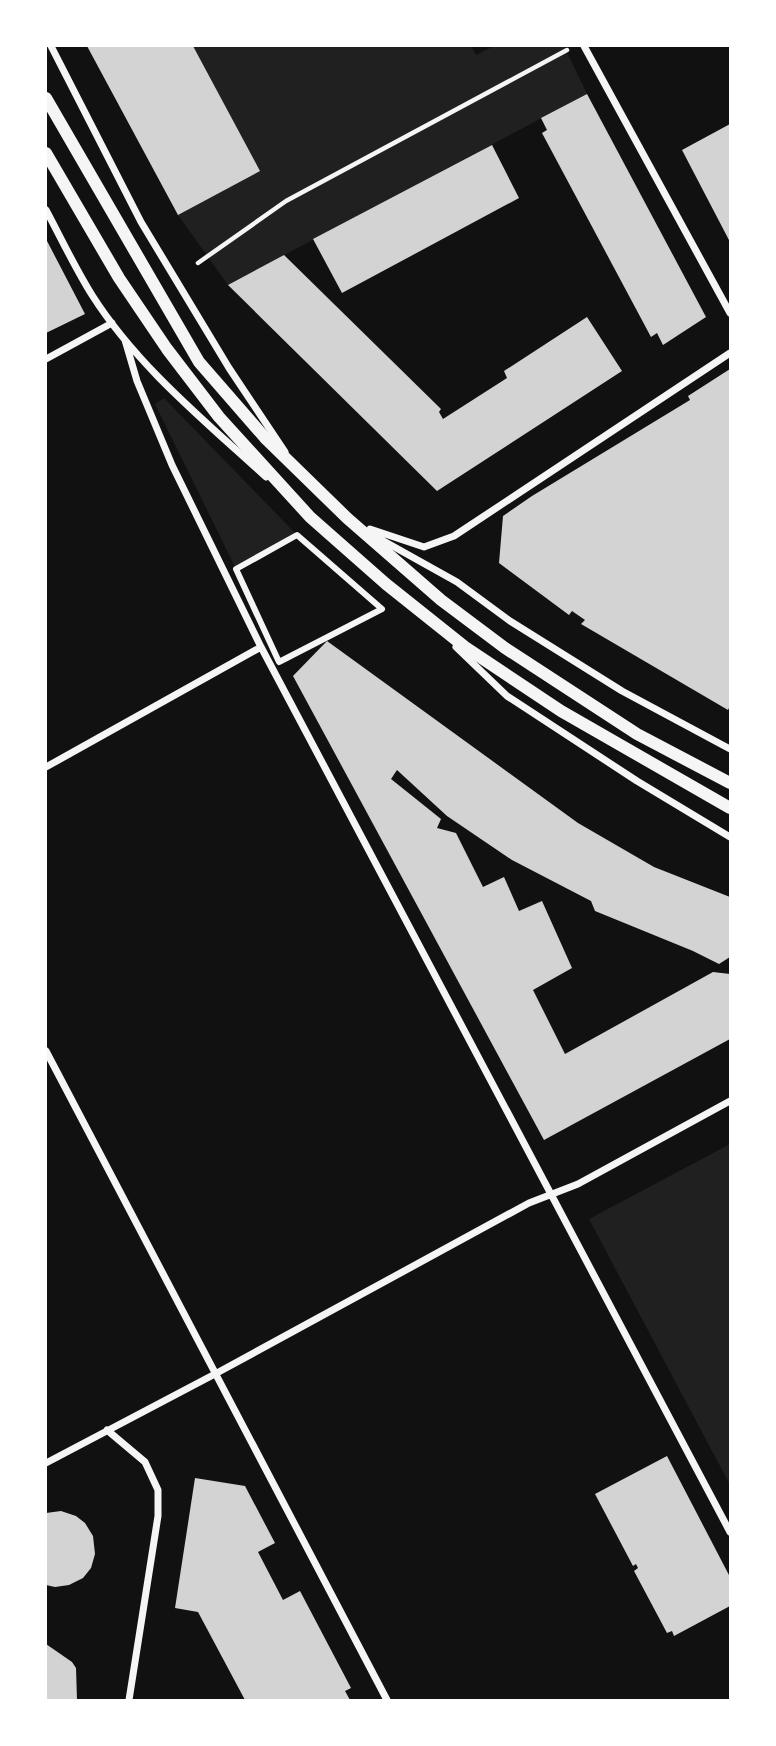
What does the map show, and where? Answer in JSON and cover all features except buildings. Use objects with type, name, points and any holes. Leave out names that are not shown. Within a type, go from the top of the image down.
[{"type":"street","points":[[51,46],[141,222],[222,357],[297,470]]},
{"type":"street","points":[[584,46],[730,313]]},
{"type":"street","points":[[46,98],[199,362],[266,439],[356,525],[441,600],[505,648],[637,734],[730,783]]},
{"type":"street","points":[[46,153],[119,278],[167,349],[219,417],[310,517]]},
{"type":"street","points":[[46,210],[93,296],[125,340],[174,394],[354,557],[466,647],[561,711],[730,808]]},
{"type":"street","points":[[46,359],[113,323]]},
{"type":"street","points":[[125,340],[137,381],[172,465],[261,647],[730,1532]]},
{"type":"street","points":[[356,525],[424,547],[440,543],[730,353]]},
{"type":"street","points":[[356,525],[457,582],[510,621],[622,691],[730,749]]},
{"type":"street","points":[[297,534],[382,608],[279,662],[236,569],[297,534]]},
{"type":"street","points":[[407,600],[507,696],[637,781],[730,837]]},
{"type":"street","points":[[46,767],[261,647]]},
{"type":"street","points":[[46,1051],[387,1700]]},
{"type":"street","points":[[46,1463],[529,1203],[578,1184],[730,1101]]},
{"type":"street","points":[[107,1430],[145,1462],[158,1490],[158,1516],[130,1700]]},
{"type":"path","points":[[198,263],[286,201],[574,47]]},
{"type":"shaded area","points":[[193,46],[471,46],[476,55],[494,46],[564,46],[587,94],[228,285],[178,215],[259,171]]},
{"type":"shaded area","points":[[164,398],[297,535],[236,569],[155,404]]},
{"type":"shaded area","points":[[730,1144],[730,1485],[589,1219]]}]
